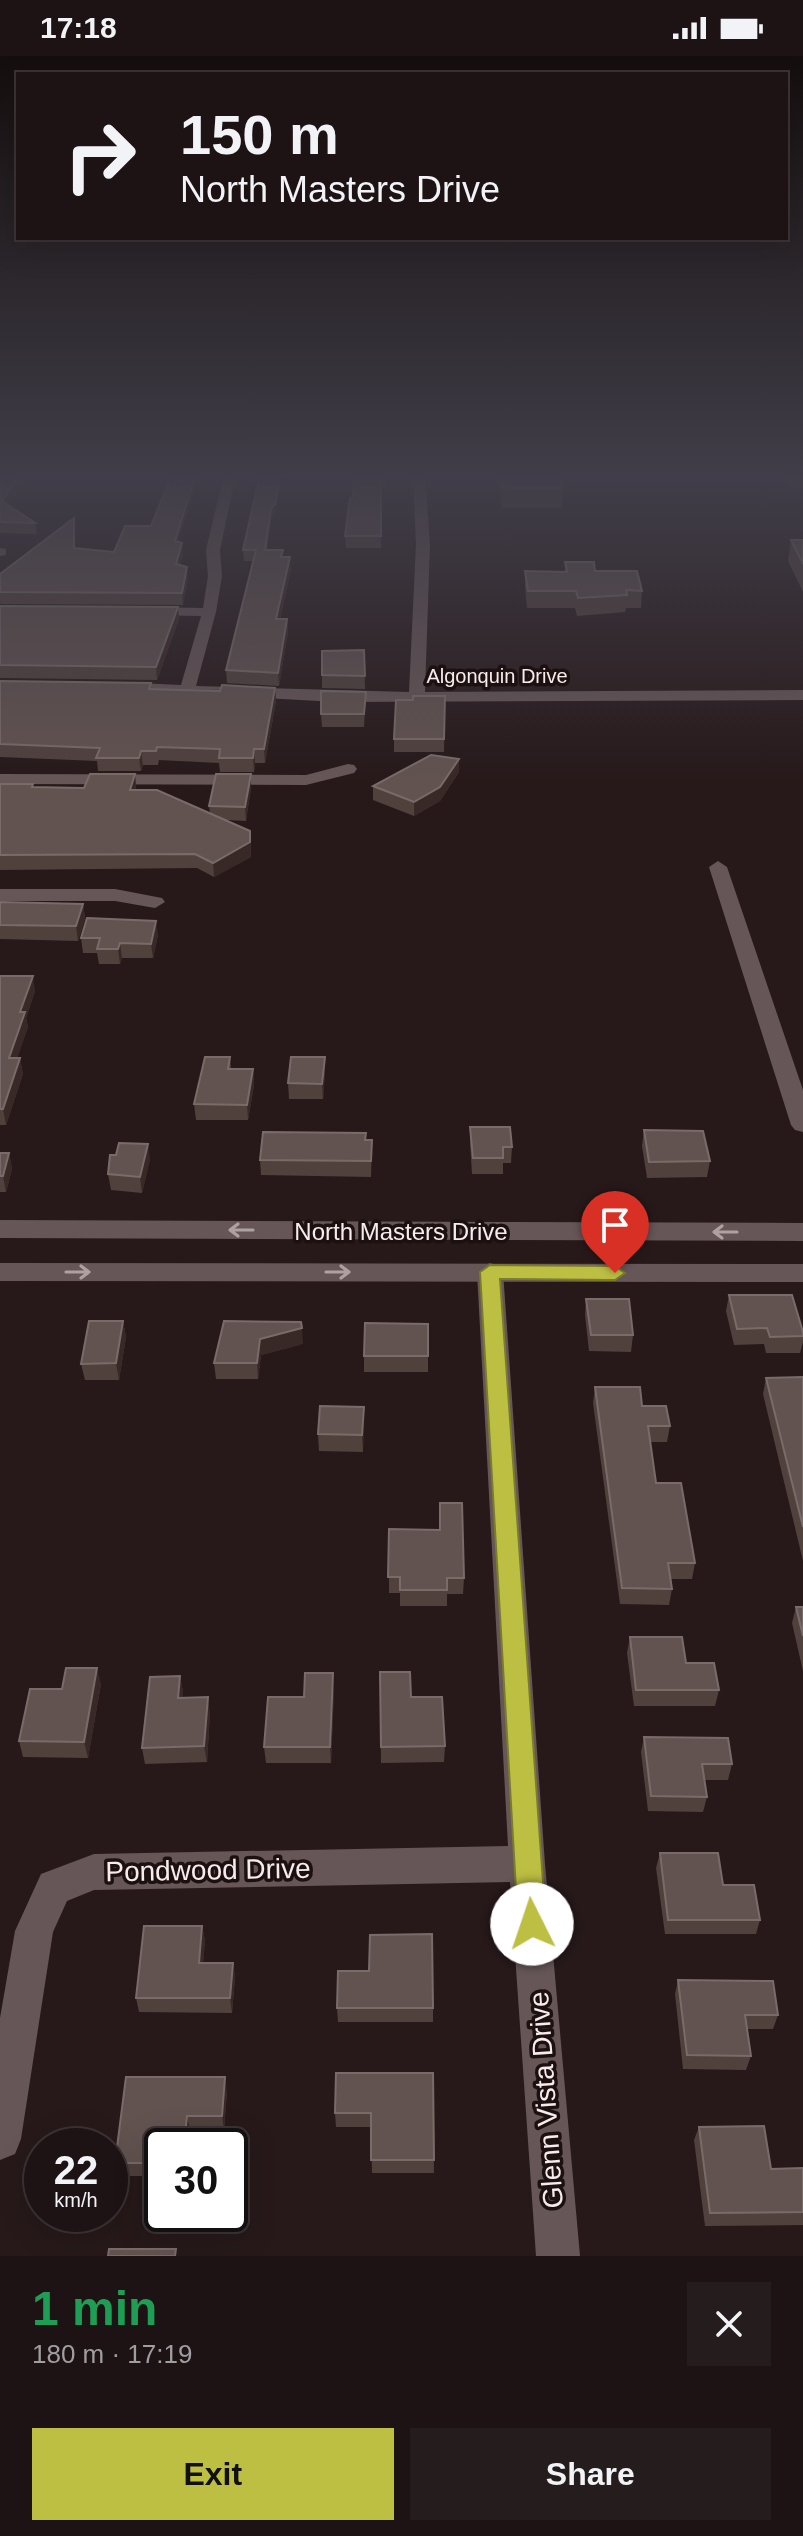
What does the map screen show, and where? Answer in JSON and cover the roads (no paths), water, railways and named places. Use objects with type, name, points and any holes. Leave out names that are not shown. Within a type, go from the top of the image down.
[{"type":"street","points":[[188,688],[209,612],[215,577]]},
{"type":"street","points":[[417,696],[422,577]]},
{"type":"street","points":[[134,611],[209,612]]},
{"type":"street","name":"Algonquin Drive","points":[[100,687],[188,688],[338,697],[803,695]]},
{"type":"street","points":[[0,779],[306,780],[348,769]]},
{"type":"street","points":[[718,867],[803,1125]]},
{"type":"street","points":[[0,895],[115,895],[155,902]]},
{"type":"street","name":"North Masters Drive","points":[[0,1229],[803,1232]]},
{"type":"street","points":[[280,1230],[280,1272]]},
{"type":"street","name":"North Masters Drive","points":[[0,1272],[803,1273]]},
{"type":"street","name":"Glenn Vista Drive","points":[[490,1272],[527,1864],[558,2256]]},
{"type":"street","name":"Pondwood Drive","points":[[0,2139],[34,1931],[54,1887],[94,1872],[527,1864]]}]
